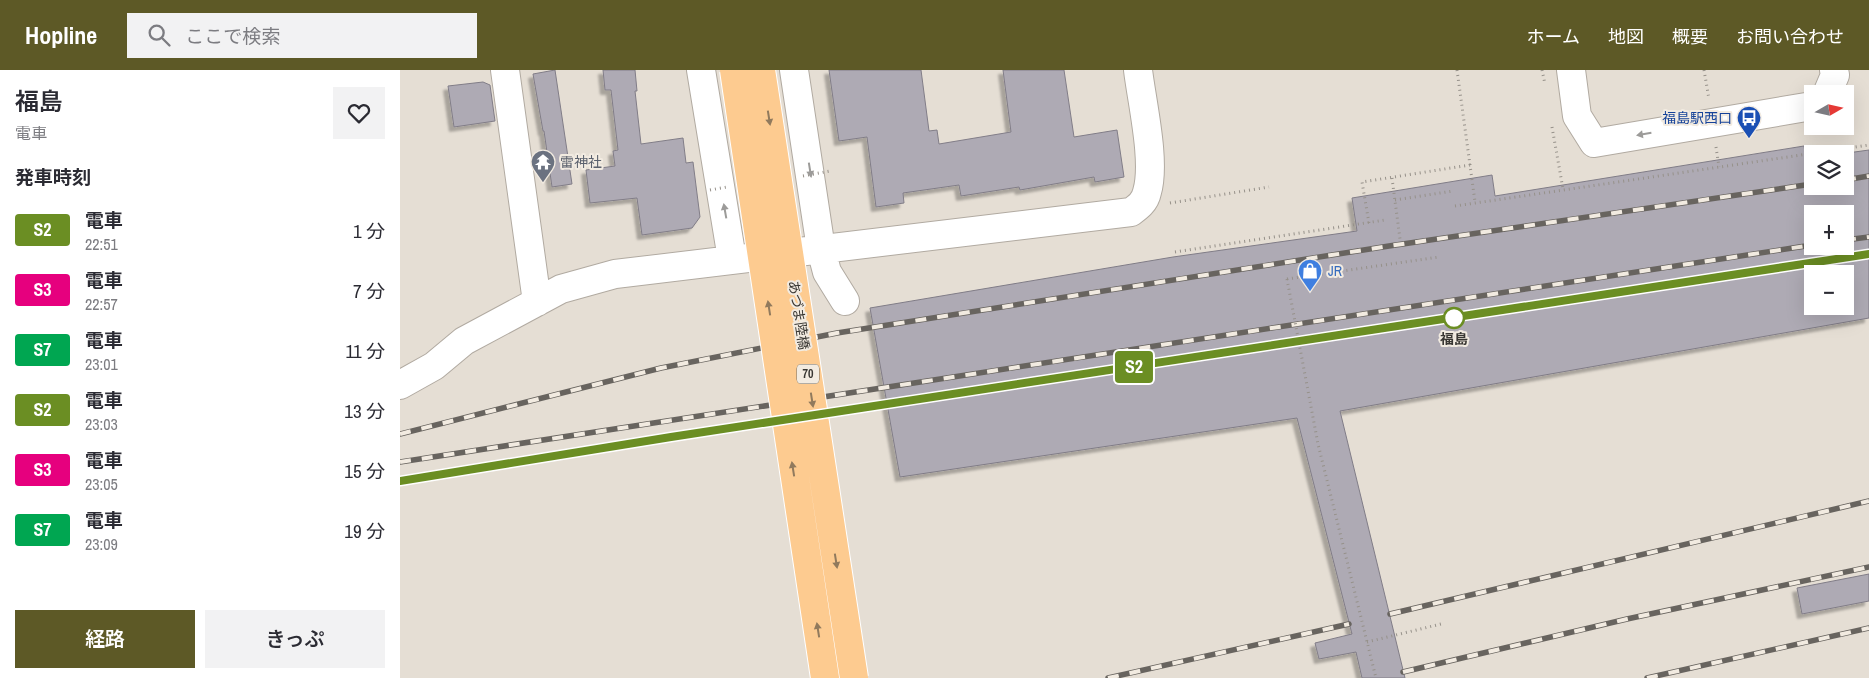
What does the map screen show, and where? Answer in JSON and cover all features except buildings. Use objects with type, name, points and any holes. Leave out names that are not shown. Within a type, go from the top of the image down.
[{"type":"main road","name":"あづま陸橋","points":[[734,70],[825,678]]},
{"type":"main road","name":"あづま陸橋","points":[[761,70],[854,678]]},
{"type":"street","points":[[505,70],[537,302]]},
{"type":"street","points":[[701,70],[732,260]]},
{"type":"street","points":[[794,70],[821,249],[827,272],[845,301]]},
{"type":"street","points":[[400,386],[434,366],[464,341],[561,289],[615,274],[1131,212],[1140,206],[1147,193],[1150,166],[1138,70]]},
{"type":"street","points":[[1571,70],[1577,116],[1594,143],[1804,107]]},
{"type":"street","points":[[1831,85],[1835,75],[1834,70]]},
{"type":"path","points":[[1457,70],[1475,202]]},
{"type":"path","points":[[1542,70],[1545,88]]},
{"type":"path","points":[[1552,125],[1563,189]]},
{"type":"path","points":[[1455,206],[1869,145]]},
{"type":"path","points":[[1369,222],[1362,182],[1470,165]]},
{"type":"path","points":[[802,176],[830,171]]},
{"type":"path","points":[[1392,178],[1400,239]]},
{"type":"path","points":[[710,190],[732,187]]},
{"type":"path","points":[[1169,203],[1269,187]]},
{"type":"path","points":[[1395,200],[1453,191]]},
{"type":"path","points":[[1175,252],[1385,220]]},
{"type":"path","points":[[1376,678],[1318,444],[1287,279],[1439,257]]},
{"type":"path","points":[[1367,642],[1441,624]]},
{"type":"railway","points":[[1854,178],[1869,176]]},
{"type":"railway","points":[[400,434],[661,368],[837,333],[1389,246],[1804,185]]},
{"type":"railway","points":[[1854,239],[1869,237]]},
{"type":"railway","points":[[400,462],[1804,246]]},
{"type":"railway","points":[[400,481],[671,437],[1869,254]]},
{"type":"railway","points":[[1390,614],[1869,501]]},
{"type":"railway","points":[[1403,672],[1627,619],[1869,567]]},
{"type":"railway","points":[[1108,678],[1349,624]]},
{"type":"railway","points":[[1647,678],[1869,628]]},
{"type":"train","name":"S2","points":[[400,481],[671,437],[1869,254]]},
{"type":"place","name":"福島駅西口","points":[[1749,139]]},
{"type":"place","name":"雷神社","points":[[543,183]]},
{"type":"place","name":"JR","points":[[1310,292]]},
{"type":"place","name":"福島","points":[[1454,318]]}]
